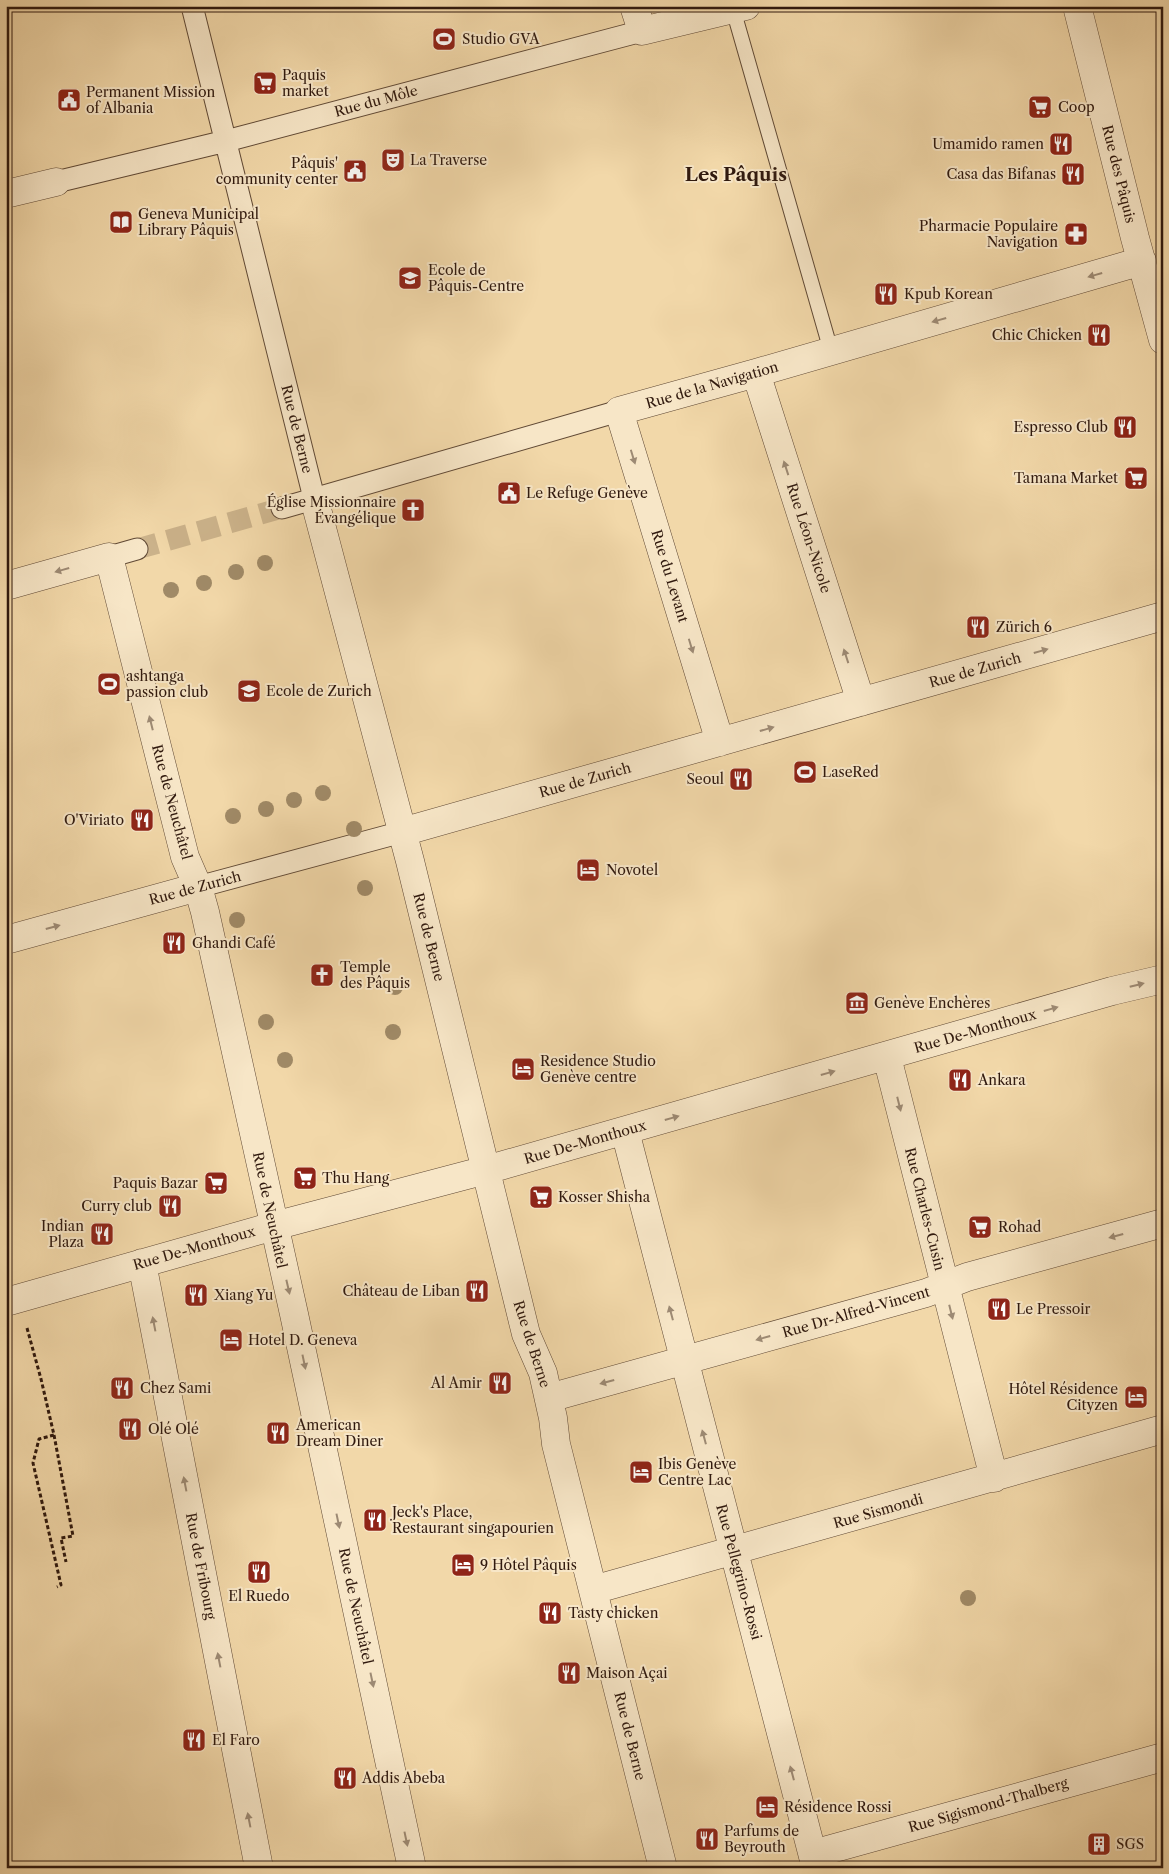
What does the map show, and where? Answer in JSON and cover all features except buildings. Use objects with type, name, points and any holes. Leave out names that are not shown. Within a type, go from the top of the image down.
[{"type":"street","name":"Rue de Berne","points":[[192,6],[314,498],[402,832],[526,1334],[542,1373],[549,1398],[556,1444],[663,1868]]},
{"type":"street","name":"Rue des Pâquis","points":[[1076,6],[1142,261],[1158,296],[1163,340]]},
{"type":"street","name":"Rue du Môle","points":[[6,194],[226,141],[638,18],[740,8]]},
{"type":"street","name":"Rue de la Navigation","points":[[282,508],[1142,261]]},
{"type":"street","name":"Rue Léon-Nicole","points":[[756,373],[861,702]]},
{"type":"street","name":"Rue du Levant","points":[[619,410],[720,742]]},
{"type":"street","points":[[6,586],[136,549]]},
{"type":"street","name":"Rue de Neuchâtel","points":[[109,557],[185,857],[198,887],[205,912],[298,1334],[412,1868]]},
{"type":"street","name":"Rue de Zurich","points":[[6,940],[402,832],[1163,616]]},
{"type":"street","name":"Rue De-Monthoux","points":[[6,1302],[274,1226],[625,1131],[1112,991],[1163,979]]},
{"type":"street","name":"Rue Charles-Cusin","points":[[887,1057],[994,1478]]},
{"type":"street","name":"Rue Pellegrino-Rossi","points":[[625,1131],[814,1861]]},
{"type":"street","name":"Rue Dr-Alfred-Vincent","points":[[549,1398],[945,1286],[967,1277],[1163,1223]]},
{"type":"street","name":"Rue de Fribourg","points":[[142,1263],[259,1868]]},
{"type":"street","name":"Rue Sismondi","points":[[593,1590],[1163,1429]]},
{"type":"street","name":"Rue Sigismond-Thalberg","points":[[814,1861],[1163,1757]]},
{"type":"lane","points":[[740,8],[831,351]]},
{"type":"path","points":[[26,1326],[54,1435],[73,1536],[61,1538],[66,1562]]},
{"type":"path","points":[[54,1435],[39,1439],[33,1463],[61,1585],[57,1587]]},
{"type":"tunnel","points":[[137,549],[282,508]]},
{"type":"place","name":"Studio GVA","points":[[444,39]]},
{"type":"place","name":"Paquis market","points":[[265,83]]},
{"type":"place","name":"Permanent Mission of Albania","points":[[69,100]]},
{"type":"place","name":"Coop","points":[[1040,107]]},
{"type":"place","name":"Umamido ramen","points":[[1061,144]]},
{"type":"place","name":"La Traverse","points":[[393,160]]},
{"type":"place","name":"Pâquis' community center","points":[[355,171]]},
{"type":"place","name":"Casa das Bifanas","points":[[1073,174]]},
{"type":"place","name":"Geneva Municipal Library Pâquis","points":[[121,222]]},
{"type":"place","name":"Pharmacie Populaire Navigation","points":[[1076,234]]},
{"type":"place","name":"Ecole de Pâquis-Centre","points":[[410,278]]},
{"type":"place","name":"Kpub Korean","points":[[886,294]]},
{"type":"place","name":"Chic Chicken","points":[[1099,335]]},
{"type":"place","name":"Espresso Club","points":[[1125,427]]},
{"type":"place","name":"Tamana Market","points":[[1136,478]]},
{"type":"place","name":"Le Refuge Genève","points":[[509,493]]},
{"type":"place","name":"Église Missionnaire Évangélique","points":[[413,510]]},
{"type":"place","name":"Zürich 6","points":[[978,627]]},
{"type":"place","name":"ashtanga passion club","points":[[109,684]]},
{"type":"place","name":"Ecole de Zurich","points":[[249,691]]},
{"type":"place","name":"LaseRed","points":[[805,772]]},
{"type":"place","name":"Seoul","points":[[741,779]]},
{"type":"place","name":"O'Viriato","points":[[142,820]]},
{"type":"place","name":"Novotel","points":[[588,870]]},
{"type":"place","name":"Ghandi Café","points":[[174,943]]},
{"type":"place","name":"Temple des Pâquis","points":[[322,975]]},
{"type":"place","name":"Genève Enchères","points":[[857,1003]]},
{"type":"place","name":"Residence Studio Genève centre","points":[[523,1069]]},
{"type":"place","name":"Ankara","points":[[960,1080]]},
{"type":"place","name":"Thu Hang","points":[[305,1178]]},
{"type":"place","name":"Paquis Bazar","points":[[216,1183]]},
{"type":"place","name":"Kosser Shisha","points":[[541,1197]]},
{"type":"place","name":"Curry club","points":[[170,1206]]},
{"type":"place","name":"Rohad","points":[[980,1227]]},
{"type":"place","name":"Indian Plaza","points":[[102,1234]]},
{"type":"place","name":"Château de Liban","points":[[477,1291]]},
{"type":"place","name":"Xiang Yu","points":[[196,1295]]},
{"type":"place","name":"Le Pressoir","points":[[999,1309]]},
{"type":"place","name":"Hotel D. Geneva","points":[[231,1340]]},
{"type":"place","name":"Al Amir","points":[[500,1383]]},
{"type":"place","name":"Chez Sami","points":[[122,1388]]},
{"type":"place","name":"Hôtel Résidence Cityzen","points":[[1136,1397]]},
{"type":"place","name":"Olé Olé","points":[[130,1429]]},
{"type":"place","name":"American Dream Diner","points":[[278,1433]]},
{"type":"place","name":"Ibis Genève Centre Lac","points":[[641,1472]]},
{"type":"place","name":"Jeck's Place, Restaurant singapourien","points":[[375,1520]]},
{"type":"place","name":"9 Hôtel Pâquis","points":[[463,1565]]},
{"type":"place","name":"El Ruedo","points":[[259,1572]]},
{"type":"place","name":"Tasty chicken","points":[[550,1613]]},
{"type":"place","name":"Maison Açai","points":[[569,1673]]},
{"type":"place","name":"El Faro","points":[[194,1740]]},
{"type":"place","name":"Addis Abeba","points":[[345,1778]]},
{"type":"place","name":"Résidence Rossi","points":[[767,1807]]},
{"type":"place","name":"Parfums de Beyrouth","points":[[707,1839]]},
{"type":"place","name":"SGS","points":[[1099,1844]]},
{"type":"district","name":"Les Pâquis","points":[[736,174]]}]
